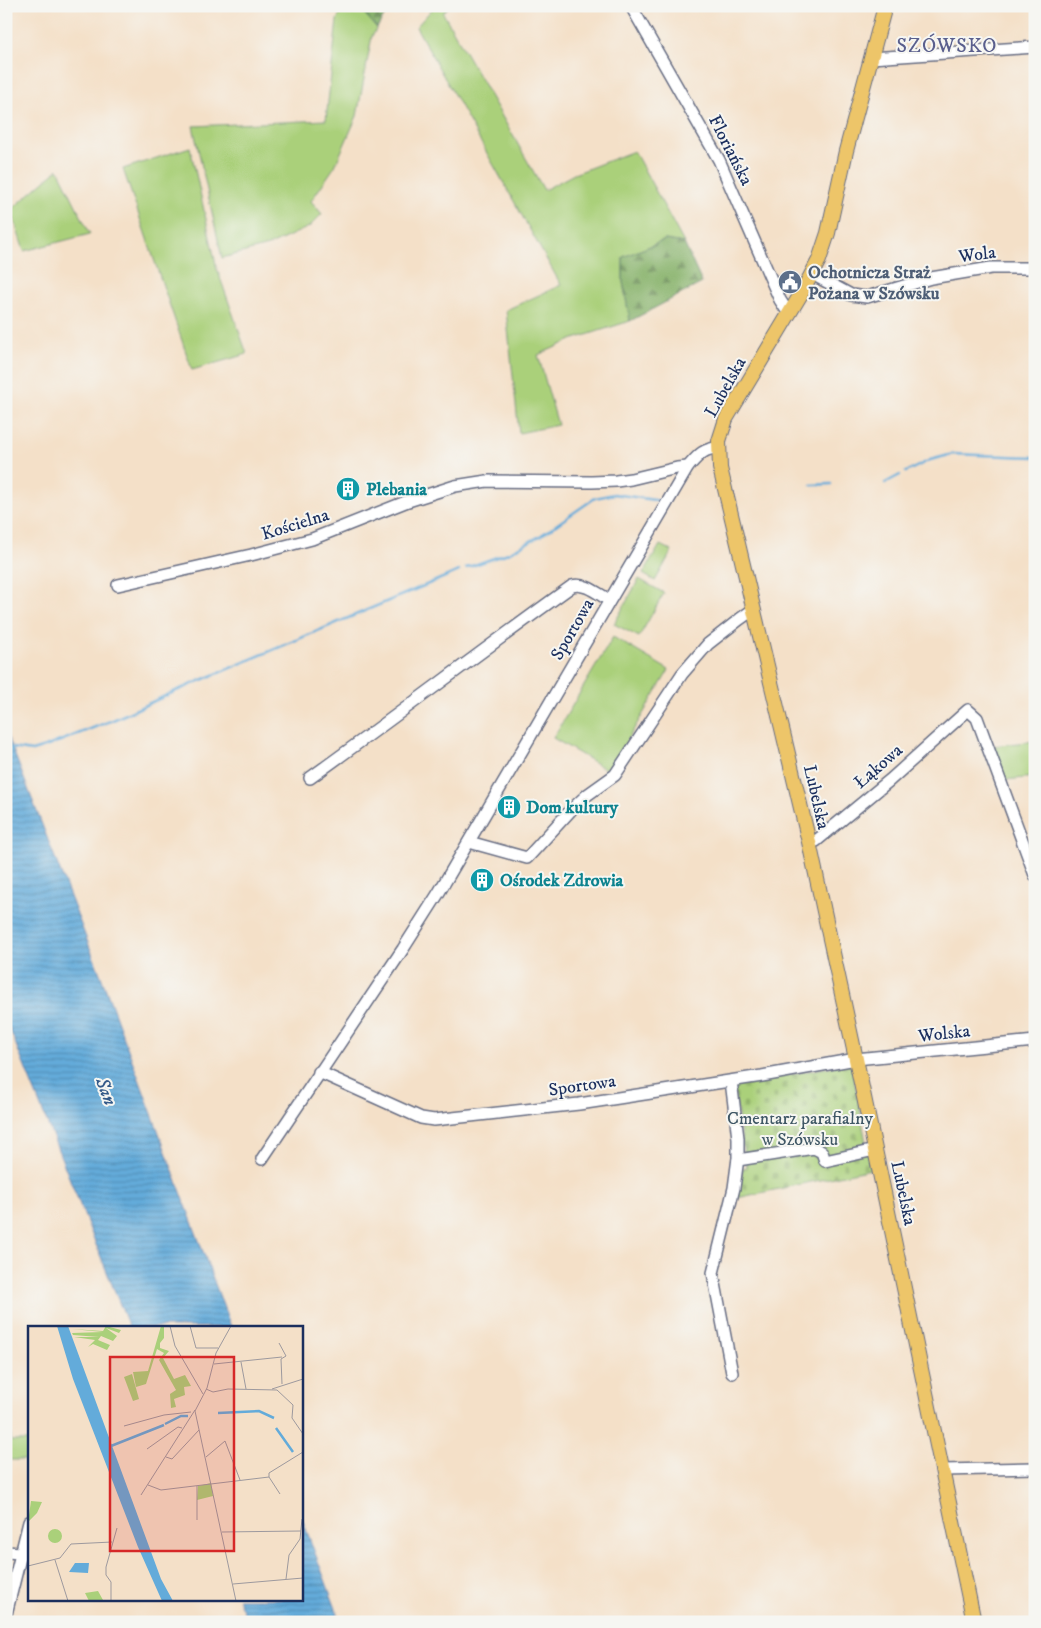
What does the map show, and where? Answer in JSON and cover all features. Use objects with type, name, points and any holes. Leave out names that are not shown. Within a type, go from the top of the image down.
[{"type":"main road","name":"Lubelska","points":[[885,6],[846,151],[824,247],[812,274],[726,419],[718,448],[720,468],[809,842],[974,1622]]},
{"type":"street","name":"Floriańska","points":[[631,6],[719,160],[780,300],[789,314]]},
{"type":"street","points":[[870,58],[1035,47]]},
{"type":"street","name":"Wola","points":[[812,274],[851,296],[866,296],[931,278],[991,268],[1035,268]]},
{"type":"street","name":"Sportowa","points":[[262,1159],[319,1072],[404,949],[469,842],[688,468],[703,451],[718,448]]},
{"type":"street","name":"Kościelna","points":[[118,585],[251,556],[312,539],[455,486],[487,481],[592,482],[623,480],[678,468],[688,468]]},
{"type":"street","points":[[310,778],[572,586],[578,584],[584,586],[609,600]]},
{"type":"street","points":[[469,842],[527,858],[588,795],[615,775],[682,674],[708,644],[754,609]]},
{"type":"street","name":"Łąkowa","points":[[809,842],[816,841],[890,780],[968,710],[977,718],[1035,875]]},
{"type":"street","name":"Wolska","points":[[856,1059],[1035,1041]]},
{"type":"street","name":"Sportowa","points":[[319,1072],[421,1118],[434,1120],[580,1104],[856,1059]]},
{"type":"street","points":[[730,1081],[738,1138],[738,1160],[734,1188],[713,1273],[732,1372]]},
{"type":"street","points":[[738,1160],[814,1148],[822,1152],[825,1160],[875,1150]]},
{"type":"street","points":[[943,1470],[1035,1468]]},
{"type":"street","points":[[6,1614],[28,1526]]},
{"type":"street","points":[[6,1552],[21,1553]]},
{"type":"green space","points":[[343,6],[369,6],[365,14],[377,28],[372,36],[357,116],[335,166],[311,201],[322,214],[309,227],[268,246],[222,258],[193,126],[326,120],[337,20]]},
{"type":"green space","points":[[369,6],[390,6],[377,28],[365,14]]},
{"type":"green space","points":[[435,6],[449,6],[443,13],[544,190],[574,174],[634,151],[684,243],[665,240],[623,257],[623,282],[630,321],[574,339],[538,355],[558,425],[519,433],[506,310],[561,285],[416,27]]},
{"type":"green space","points":[[190,147],[217,269],[247,354],[192,370],[123,169]]},
{"type":"green space","points":[[58,169],[90,234],[24,251],[11,210]]},
{"type":"green space","points":[[665,240],[684,243],[702,283],[630,321],[623,282],[623,257]]},
{"type":"green space","points":[[660,545],[672,551],[655,581],[643,574]]},
{"type":"green space","points":[[639,579],[664,593],[639,637],[614,624]]},
{"type":"green space","points":[[613,637],[669,670],[609,771],[553,738]]},
{"type":"green space","points":[[1035,741],[1035,777],[1005,780],[993,746]]},
{"type":"green space","name":"Cmentarz parafialny w Szówsku","points":[[851,1063],[871,1169],[737,1198],[743,1168],[746,1167],[734,1090],[739,1084]]},
{"type":"green space","points":[[6,1407],[9,1407],[11,1441],[28,1441],[28,1460],[6,1460]]},
{"type":"water","name":"San","points":[[6,732],[99,971],[231,1326],[129,1326],[6,1020]]},
{"type":"water","points":[[302,1519],[341,1622],[248,1622],[238,1600],[302,1600]]},
{"type":"waterway","points":[[906,472],[930,460],[953,454],[1035,457]]},
{"type":"waterway","points":[[885,483],[900,475]]},
{"type":"waterway","points":[[811,485],[831,484]]},
{"type":"waterway","points":[[466,568],[508,553],[540,536],[595,498],[614,494],[661,501]]},
{"type":"waterway","points":[[12,748],[32,751],[45,747],[113,720],[176,691],[459,571]]},
{"type":"place","name":"Ochotnicza Straż Pożana w Szówsku","points":[[790,282]]},
{"type":"place","name":"Plebania","points":[[348,489]]},
{"type":"place","name":"Dom kultury","points":[[509,807]]},
{"type":"place","name":"Ośrodek Zdrowia","points":[[482,880]]},
{"type":"district","name":"SZÓWSKO","points":[[947,45]]}]
